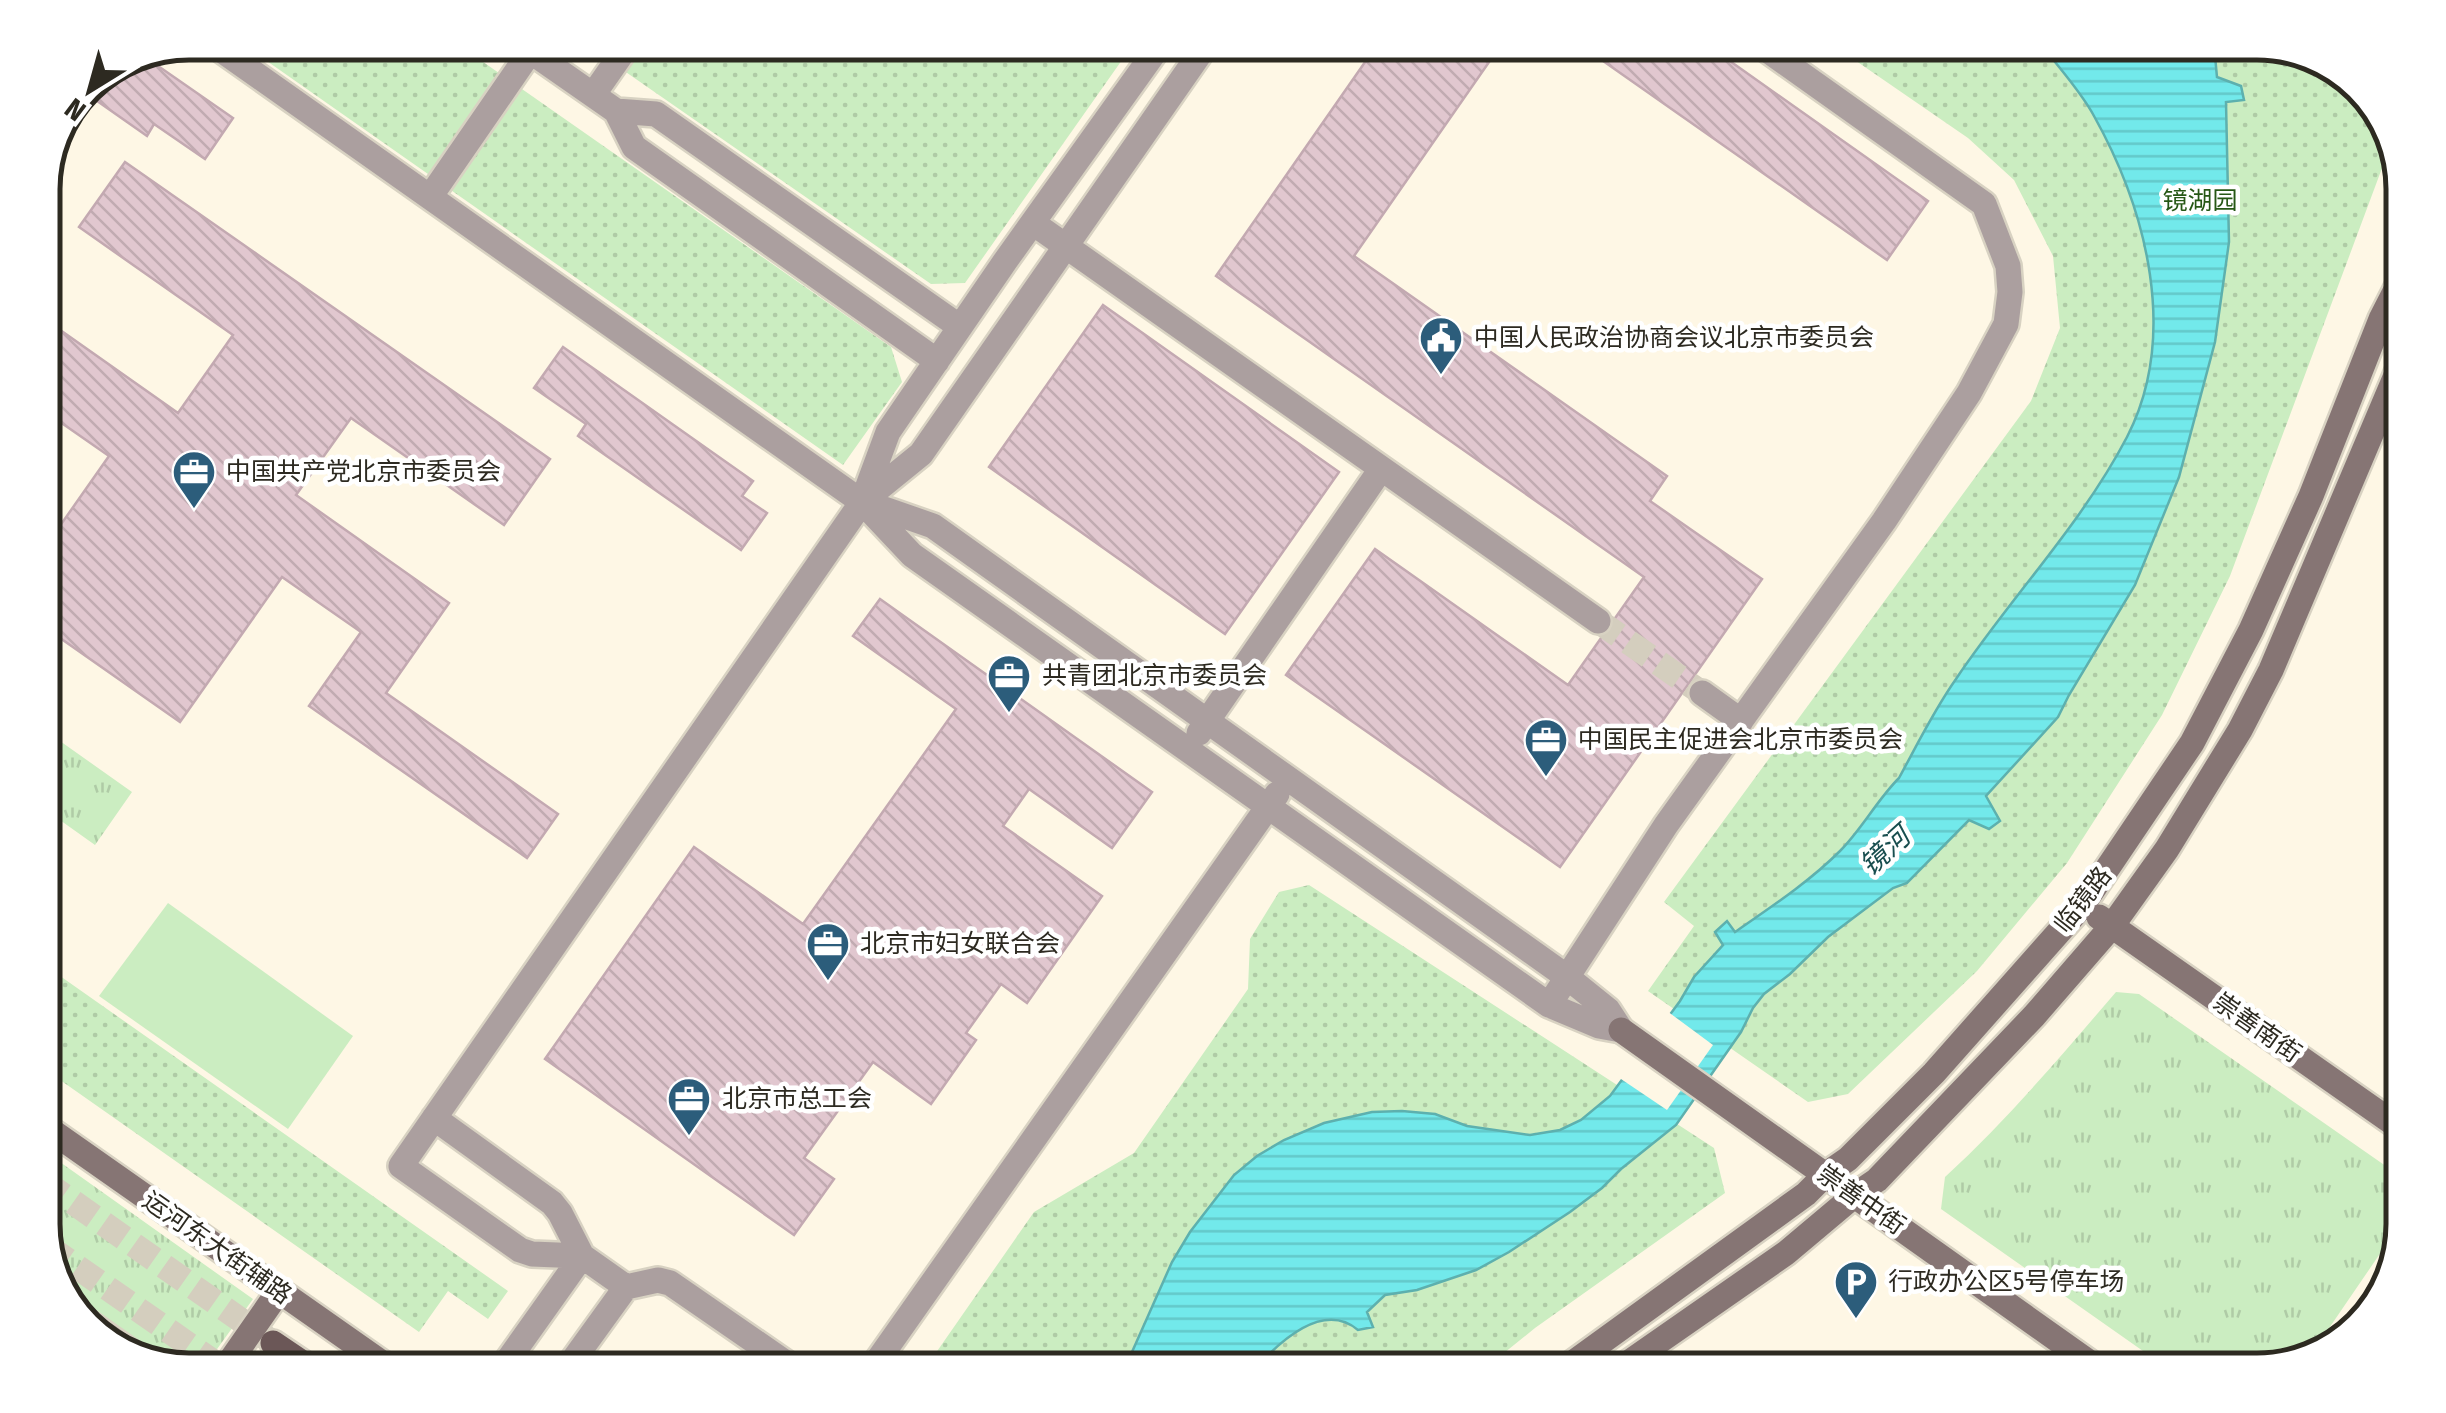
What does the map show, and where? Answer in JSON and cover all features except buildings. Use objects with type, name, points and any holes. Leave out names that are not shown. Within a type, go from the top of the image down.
[{"type":"main road","points":[[273,1343],[288,1353]]},
{"type":"street","points":[[236,60],[862,502],[912,555],[1548,1005],[1600,1026],[1621,1030]]},
{"type":"street","points":[[430,197],[515,60]]},
{"type":"street","points":[[542,60],[616,112],[634,147],[937,360]]},
{"type":"street","points":[[593,96],[618,60]]},
{"type":"street","points":[[582,1256],[520,1250],[401,1166],[862,502],[888,432],[1149,60]]},
{"type":"street","points":[[862,502],[921,454],[1195,60]]},
{"type":"street","points":[[1548,1005],[1666,825],[1884,521],[1969,393],[2006,324],[2008,266],[1984,204],[1781,60]]},
{"type":"street","points":[[616,112],[656,114],[960,327]]},
{"type":"street","points":[[1033,223],[1598,621]]},
{"type":"street","name":"临镜路","points":[[1587,1353],[1848,1159],[1934,1073],[2082,906],[2192,742],[2251,630],[2311,496],[2386,311]]},
{"type":"street","name":"临镜路","points":[[1643,1353],[1786,1254],[1877,1180],[2034,1016],[2112,926],[2167,849],[2240,730],[2271,670],[2386,400]]},
{"type":"street","points":[[1188,750],[1381,469]]},
{"type":"street","points":[[862,502],[933,526],[1567,977],[1608,1010],[1621,1030]]},
{"type":"street","points":[[1702,694],[1741,720]]},
{"type":"street","points":[[883,1353],[1288,779]]},
{"type":"street","name":"崇善南街","points":[[2082,906],[2386,1117]]},
{"type":"street","name":"崇善中街","points":[[1621,1030],[2075,1353]]},
{"type":"street","points":[[434,1118],[552,1203],[582,1256],[626,1287]]},
{"type":"street","name":"运河东大街辅路","points":[[60,1137],[368,1353]]},
{"type":"street","points":[[513,1353],[582,1256]]},
{"type":"street","points":[[578,1353],[626,1287],[658,1280],[670,1283],[771,1353]]},
{"type":"street","points":[[236,1353],[279,1291]]},
{"type":"green space","points":[[265,60],[480,60],[891,347],[902,382],[843,465]]},
{"type":"green space","points":[[608,60],[1122,60],[965,283],[931,284]]},
{"type":"green space","name":"镜湖园","points":[[1855,60],[2257,60],[2290,64],[2321,77],[2354,104],[2373,132],[2384,163],[2230,576],[2162,715],[2067,863],[1977,971],[1848,1094],[1808,1102],[1648,991],[1694,926],[1664,902],[2031,401],[2060,328],[2053,256],[2014,180],[1968,138]]},
{"type":"green space","points":[[60,741],[132,792],[95,845],[60,820]]},
{"type":"green space","points":[[1309,885],[1714,1148],[1725,1193],[1504,1353],[936,1353],[1034,1212],[1134,1153],[1248,989],[1250,939],[1279,892]]},
{"type":"green space","points":[[168,903],[353,1036],[288,1129],[99,996]]},
{"type":"green space","points":[[60,976],[508,1291],[488,1319],[448,1291],[419,1332],[60,1080]]},
{"type":"green space","points":[[2116,992],[2139,994],[2386,1166],[2384,1248],[2326,1332],[2274,1352],[2146,1353],[1941,1209],[1945,1177],[2054,1064]]},
{"type":"green space","points":[[60,1162],[253,1299],[214,1353],[172,1352],[137,1341],[96,1312],[70,1273],[60,1232]]},
{"type":"water","name":"镜河","points":[[2054,60],[2215,60],[2217,77],[2241,86],[2244,100],[2226,102],[2229,242],[2215,342],[2179,477],[2135,585],[2058,717],[1986,796],[2000,821],[1989,829],[1969,820],[1907,883],[1893,888],[1828,937],[1764,994],[1676,1125],[1602,1188],[1509,1252],[1476,1270],[1417,1290],[1385,1295],[1367,1312],[1373,1327],[1358,1330],[1344,1322],[1316,1322],[1270,1353],[1132,1353],[1172,1262],[1190,1232],[1234,1175],[1284,1140],[1324,1123],[1372,1112],[1435,1114],[1467,1126],[1530,1135],[1560,1130],[1581,1120],[1610,1096],[1694,977],[1723,945],[1715,932],[1727,921],[1735,932],[1816,873],[1848,842],[1899,778],[1948,691],[2109,469],[2143,398],[2151,358],[2150,274],[2129,192],[2113,153],[2076,88]]},
{"type":"pier","points":[[1667,1011],[1713,1045],[1667,1110],[1618,1077]]},
{"type":"tunnel","points":[[1598,621],[1702,693]]},
{"type":"tunnel","points":[[60,1193],[269,1340]]},
{"type":"tunnel","points":[[64,1258],[201,1353]]},
{"type":"place","name":"中国人民政治协商会议北京市委员会","points":[[1441,376]]},
{"type":"place","name":"中国共产党北京市委员会","points":[[194,510]]},
{"type":"place","name":"共青团北京市委员会","points":[[1009,714]]},
{"type":"place","name":"中国民主促进会北京市委员会","points":[[1546,778]]},
{"type":"place","name":"北京市妇女联合会","points":[[828,982]]},
{"type":"place","name":"北京市总工会","points":[[689,1137]]},
{"type":"place","name":"行政办公区5号停车场","points":[[1856,1320]]}]
